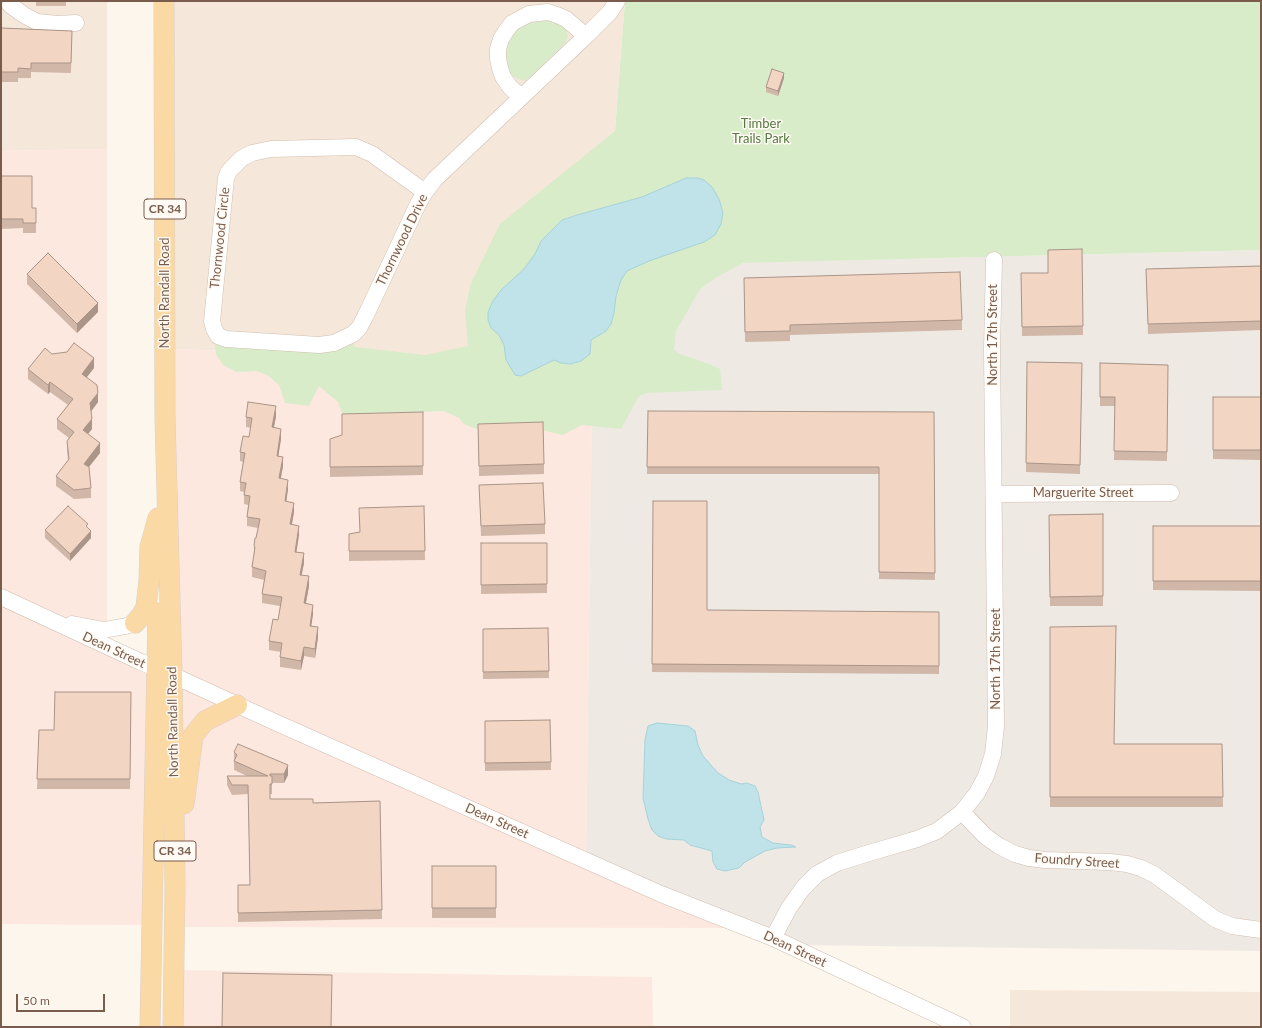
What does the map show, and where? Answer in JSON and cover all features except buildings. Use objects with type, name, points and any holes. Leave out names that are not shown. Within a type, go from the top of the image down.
[{"type":"main road","name":"North Randall Road","points":[[150,1027],[165,672],[164,1]]},
{"type":"main road","name":"North Randall Road","points":[[165,417],[158,518],[175,885],[174,1027]]},
{"type":"main road","name":"North Randall Road","points":[[135,623],[142,615],[146,607],[149,581],[150,547],[158,518]]},
{"type":"main road","points":[[175,885],[193,736],[205,721],[237,705]]},
{"type":"street","name":"Thornwood Drive","points":[[214,329],[218,336],[226,339],[319,345],[334,343],[353,334],[359,328],[365,317],[394,253],[425,192],[435,179],[586,36],[610,12],[617,1]]},
{"type":"street","points":[[8,7],[38,22],[57,24],[76,23]]},
{"type":"street","points":[[522,97],[503,77],[498,58],[498,49],[501,39],[512,24],[529,14],[548,12],[566,19],[586,36]]},
{"type":"street","name":"Thornwood Circle","points":[[214,329],[212,321],[226,178],[229,171],[242,158],[252,152],[271,149],[356,147],[372,154],[425,192]]},
{"type":"street","name":"North 17th Street","points":[[773,938],[789,908],[803,888],[817,874],[837,863],[917,839],[937,831],[962,812],[977,793],[986,776],[993,754],[996,726],[992,350],[994,260]]},
{"type":"street","name":"Marguerite Street","points":[[994,494],[1171,493]]},
{"type":"street","name":"Dean Street","points":[[1,598],[661,894],[773,938],[963,1027]]},
{"type":"street","name":"Dean Street","points":[[33,612],[67,623],[104,630],[135,623]]},
{"type":"street","name":"Foundry Street","points":[[962,812],[985,836],[999,846],[1015,854],[1029,858],[1046,860],[1110,862],[1127,864],[1141,868],[1154,875],[1215,919],[1232,926],[1261,930]]},
{"type":"shaded area","points":[[1,1],[107,1],[107,149],[1,151]]},
{"type":"shaded area","points":[[168,1],[625,1],[615,131],[523,362],[171,349]]},
{"type":"shaded area","points":[[107,149],[107,643],[1,594],[1,151]]},
{"type":"shaded area","points":[[1261,250],[1261,951],[797,945],[586,855],[593,327],[610,266]]},
{"type":"shaded area","points":[[593,327],[586,855],[177,674],[171,349],[523,362]]},
{"type":"shaded area","points":[[1,604],[152,672],[146,925],[1,924]]},
{"type":"shaded area","points":[[176,680],[740,928],[178,927]]},
{"type":"shaded area","points":[[179,970],[652,977],[653,1027],[179,1027]]},
{"type":"shaded area","points":[[1010,990],[1261,992],[1261,1027],[1010,1027]]},
{"type":"green space","name":"Timber Trails Park","points":[[625,1],[1261,1],[1261,250],[743,263],[717,277],[700,289],[676,331],[674,350],[680,354],[720,369],[722,390],[647,393],[639,396],[621,429],[582,425],[563,435],[528,425],[476,429],[464,424],[459,418],[444,411],[343,415],[338,402],[319,386],[309,406],[285,403],[279,385],[269,376],[257,371],[236,372],[223,365],[216,354],[215,345],[218,336],[226,339],[349,337],[355,347],[425,355],[468,346],[465,310],[471,283],[500,224],[615,131]],"holes":[[[612,205],[627,271],[621,280],[616,296],[614,313],[596,336],[591,340],[591,350],[581,361],[571,364],[561,363],[554,360],[521,376],[506,360],[504,345],[488,312],[493,301],[501,290],[524,269],[535,254],[541,241],[562,220]]]},
{"type":"green space","points":[[538,18],[558,22],[566,29],[568,37],[566,42],[531,77],[524,81],[514,77],[509,71],[505,52],[508,39],[514,30]]},
{"type":"water","points":[[686,178],[698,178],[704,180],[712,187],[719,199],[723,213],[721,224],[715,235],[704,242],[649,261],[627,271],[621,280],[616,296],[611,324],[606,331],[591,340],[590,354],[581,361],[571,364],[561,363],[554,360],[521,376],[515,375],[506,360],[504,345],[499,335],[491,328],[488,320],[488,312],[493,301],[501,290],[524,269],[535,254],[541,241],[562,220],[642,197]]},
{"type":"water","points":[[657,723],[688,726],[695,731],[698,745],[703,756],[718,773],[729,780],[755,786],[758,792],[764,820],[760,827],[762,837],[773,843],[796,847],[777,848],[765,851],[745,862],[739,868],[725,871],[717,869],[713,862],[712,851],[690,845],[684,840],[666,839],[658,836],[652,830],[643,798],[645,740],[648,726]]}]
